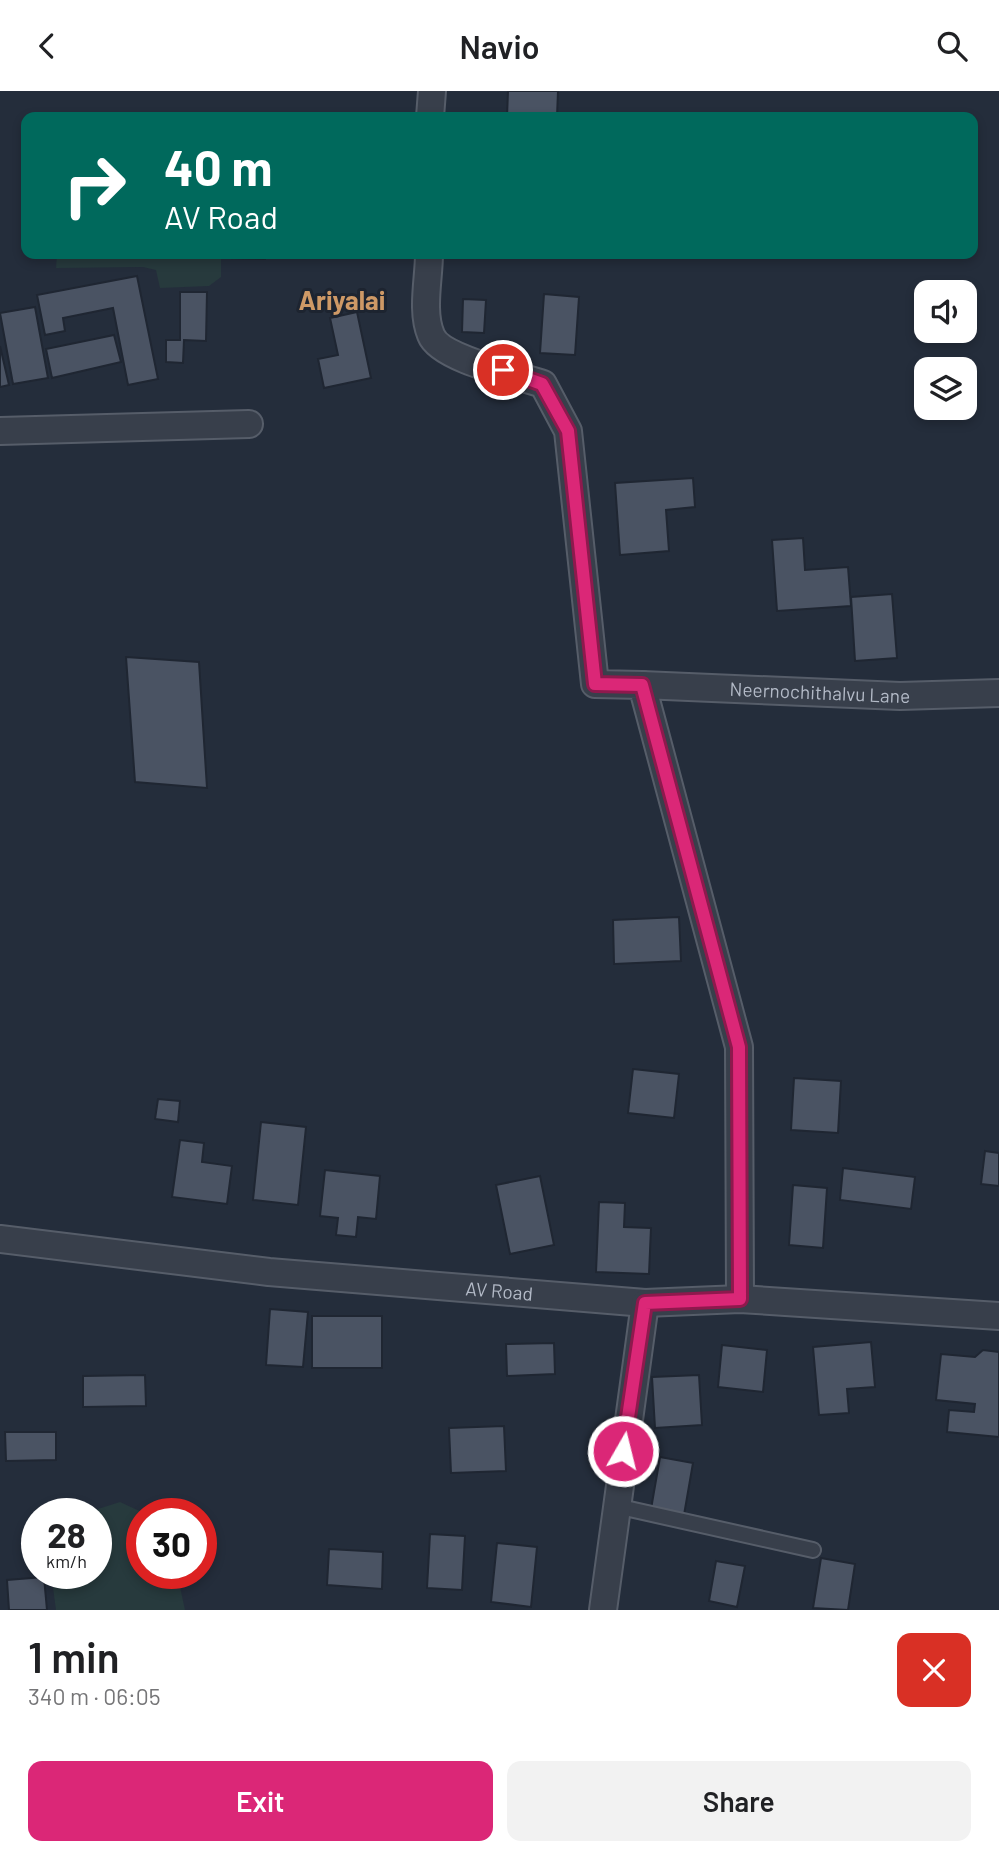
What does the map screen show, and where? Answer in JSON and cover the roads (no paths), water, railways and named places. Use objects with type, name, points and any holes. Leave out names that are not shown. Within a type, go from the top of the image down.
[{"type":"street","points":[[430,112],[432,91]]},
{"type":"street","name":"Neernochithalvu Lane","points":[[429,259],[427,309],[431,337],[446,353],[542,384],[568,431],[595,684],[900,696],[999,694]]},
{"type":"street","points":[[0,431],[249,424]]},
{"type":"street","points":[[642,685],[739,1047],[740,1299]]},
{"type":"street","name":"AV Road","points":[[0,1239],[269,1272],[645,1303],[740,1299],[999,1316]]},
{"type":"street","points":[[603,1610],[645,1303]]},
{"type":"lane","points":[[616,1506],[813,1550]]},
{"type":"district","name":"Ariyalai","points":[[342,301]]}]
